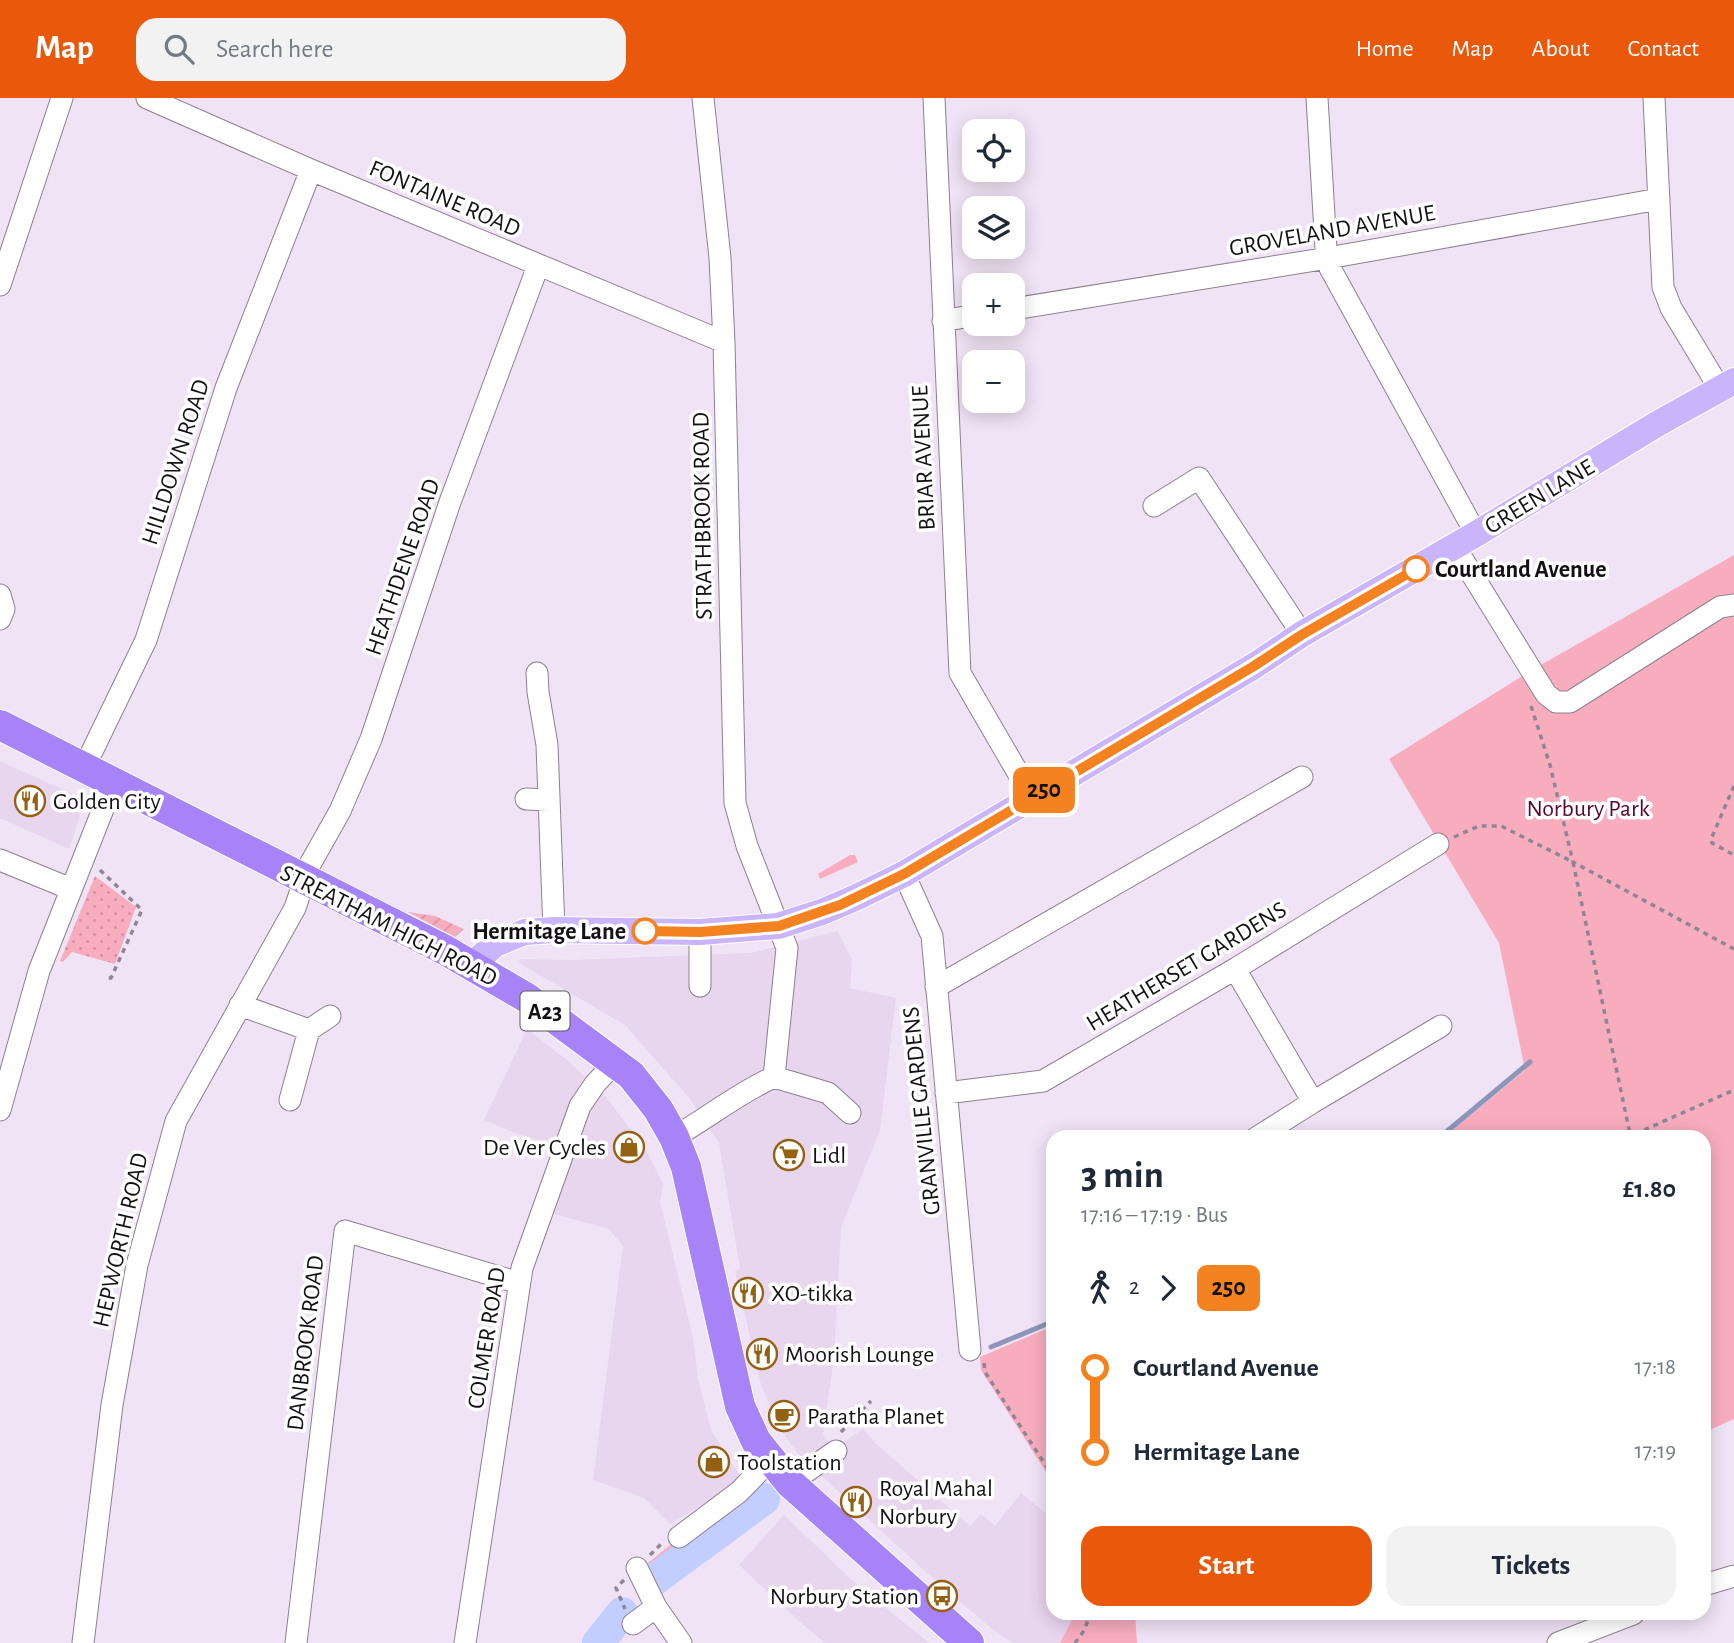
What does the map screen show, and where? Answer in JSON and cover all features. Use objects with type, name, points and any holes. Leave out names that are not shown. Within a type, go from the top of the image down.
[{"type":"highway","name":"STREATHAM HIGH ROAD","points":[[0,725],[472,965],[527,998],[616,1062],[640,1084],[674,1137],[686,1167],[740,1406],[756,1441],[790,1483]]},
{"type":"highway","name":"A23","points":[[790,1483],[958,1640]]},
{"type":"main road","name":"GREEN LANE","points":[[472,965],[495,944],[524,932],[700,932],[779,926],[822,912],[904,874],[1303,634],[1727,385]]},
{"type":"street","points":[[0,285],[62,98]]},
{"type":"street","name":"FONTAINE ROAD","points":[[147,98],[538,266],[724,342]]},
{"type":"street","name":"STRATHBROOK ROAD","points":[[703,98],[720,258],[724,342],[735,803],[747,846],[779,926]]},
{"type":"street","name":"BRIAR AVENUE","points":[[933,98],[960,673],[1032,797]]},
{"type":"street","points":[[1317,98],[1330,268],[1465,541],[1546,694],[1556,702],[1570,702],[1720,607],[1734,605]]},
{"type":"street","points":[[1654,98],[1663,287],[1666,298],[1727,385]]},
{"type":"street","name":"HILLDOWN ROAD","points":[[84,768],[146,640],[226,388],[311,170]]},
{"type":"street","name":"GROVELAND AVENUE","points":[[1025,307],[1328,258],[1659,199]]},
{"type":"street","name":"HEATHDENE ROAD","points":[[304,880],[340,811],[371,739],[450,502],[538,266]]},
{"type":"street","points":[[943,321],[962,318]]},
{"type":"street","points":[[1154,506],[1199,478],[1303,634]]},
{"type":"street","points":[[0,595],[4,609],[0,619]]},
{"type":"street","points":[[537,673],[547,745],[554,930]]},
{"type":"street","points":[[936,987],[1302,777]]},
{"type":"street","points":[[0,1110],[39,971],[113,784]]},
{"type":"street","points":[[526,799],[548,797]]},
{"type":"street","name":"HEATHERSET GARDENS","points":[[946,1093],[1044,1081],[1438,844]]},
{"type":"street","points":[[0,860],[71,889]]},
{"type":"street","name":"GRANVILLE GARDENS","points":[[904,874],[932,936],[970,1346]]},
{"type":"street","name":"HEPWORTH ROAD","points":[[83,1643],[112,1405],[137,1265],[176,1121],[295,908],[304,880]]},
{"type":"street","points":[[774,1077],[787,948],[779,926]]},
{"type":"street","points":[[700,932],[701,986]]},
{"type":"street","points":[[1234,969],[1313,1102]]},
{"type":"street","points":[[240,1005],[309,1030]]},
{"type":"street","points":[[289,1100],[309,1030],[330,1016]]},
{"type":"street","points":[[1269,1130],[1441,1026]]},
{"type":"street","name":"COLMER ROAD","points":[[465,1643],[522,1268],[580,1105],[616,1062]]},
{"type":"street","points":[[674,1137],[707,1119],[749,1088],[774,1077],[828,1093],[850,1112]]},
{"type":"street","name":"DANBROOK ROAD","points":[[296,1643],[345,1230],[509,1280],[520,1281]]},
{"type":"street","points":[[790,1483],[836,1451]]},
{"type":"street","points":[[680,1536],[738,1492],[770,1460]]},
{"type":"street","points":[[636,1568],[656,1607],[681,1643]]},
{"type":"street","points":[[1711,1583],[1734,1576]]},
{"type":"street","points":[[633,1623],[656,1607]]},
{"type":"street","points":[[1558,1643],[1617,1620]]},
{"type":"path","points":[[1532,670],[1528,696],[1550,765],[1573,862],[1627,1130]]},
{"type":"path","points":[[1734,786],[1711,839],[1712,843],[1734,855]]},
{"type":"path","points":[[1438,844],[1479,826],[1501,826],[1734,949]]},
{"type":"path","points":[[96,866],[142,910],[111,978],[105,978]]},
{"type":"path","points":[[1642,1130],[1734,1090]]},
{"type":"path","points":[[970,1346],[982,1340],[985,1373],[1046,1466]]},
{"type":"path","points":[[1075,1643],[1088,1620]]},
{"type":"shaded area","points":[[0,761],[85,800],[69,849],[0,818]]},
{"type":"shaded area","points":[[838,931],[852,960],[850,988],[896,998],[880,1130],[841,1228],[834,1358],[823,1434],[833,1449],[863,1429],[875,1443],[970,1526],[981,1514],[995,1526],[1021,1493],[1046,1513],[1046,1620],[1072,1620],[1060,1643],[1013,1643],[991,1628],[799,1455],[779,1428],[761,1385],[735,1271],[740,1268],[719,1143],[690,1099],[625,1025],[519,963],[520,959],[572,960],[751,953]]},
{"type":"shaded area","points":[[527,1029],[567,1060],[607,1098],[647,1152],[663,1184],[660,1202],[693,1337],[698,1379],[711,1430],[743,1481],[670,1524],[644,1498],[593,1480],[623,1246],[609,1229],[554,1214],[573,1151],[484,1120]]},
{"type":"shaded area","points":[[784,1515],[853,1581],[929,1643],[825,1643],[799,1621],[739,1565]]},
{"type":"green space","name":"Norbury Park","points":[[1734,555],[1734,1419],[1711,1429],[1711,1130],[1452,1130],[1525,1070],[1499,943],[1389,759],[1532,670]]},
{"type":"green space","points":[[850,855],[855,855],[858,862],[820,879],[818,874]]},
{"type":"green space","points":[[95,876],[136,907],[115,964],[72,952],[63,962],[60,961]]},
{"type":"green space","points":[[408,912],[435,916],[464,929],[455,937]]},
{"type":"green space","points":[[1046,1329],[1046,1472],[981,1370],[980,1357]]},
{"type":"green space","points":[[674,1542],[693,1547],[651,1579],[643,1567]]},
{"type":"green space","points":[[1072,1620],[1135,1620],[1137,1643],[1060,1643]]},
{"type":"waterway","points":[[1449,1130],[1530,1062]]},
{"type":"waterway","points":[[991,1347],[1046,1324]]},
{"type":"waterway","points":[[651,1582],[764,1499]]},
{"type":"waterway","points":[[598,1643],[622,1613]]},
{"type":"bus line","name":"250","points":[[645,931],[700,932],[779,926],[857,897],[904,874],[1416,569]]},
{"type":"place","name":"Courtland Avenue","points":[[1416,569]]},
{"type":"place","name":"Golden City","points":[[30,801]]},
{"type":"place","name":"Hermitage Lane","points":[[645,931]]},
{"type":"place","name":"De Ver Cycles","points":[[629,1147]]},
{"type":"place","name":"Lidl","points":[[789,1155]]},
{"type":"place","name":"XO-tikka","points":[[748,1293]]},
{"type":"place","name":"Moorish Lounge","points":[[762,1354]]},
{"type":"place","name":"Paratha Planet","points":[[784,1416]]},
{"type":"place","name":"Toolstation","points":[[714,1462]]},
{"type":"place","name":"Royal Mahal Norbury","points":[[856,1502]]},
{"type":"place","name":"Norbury Station","points":[[942,1596]]}]
